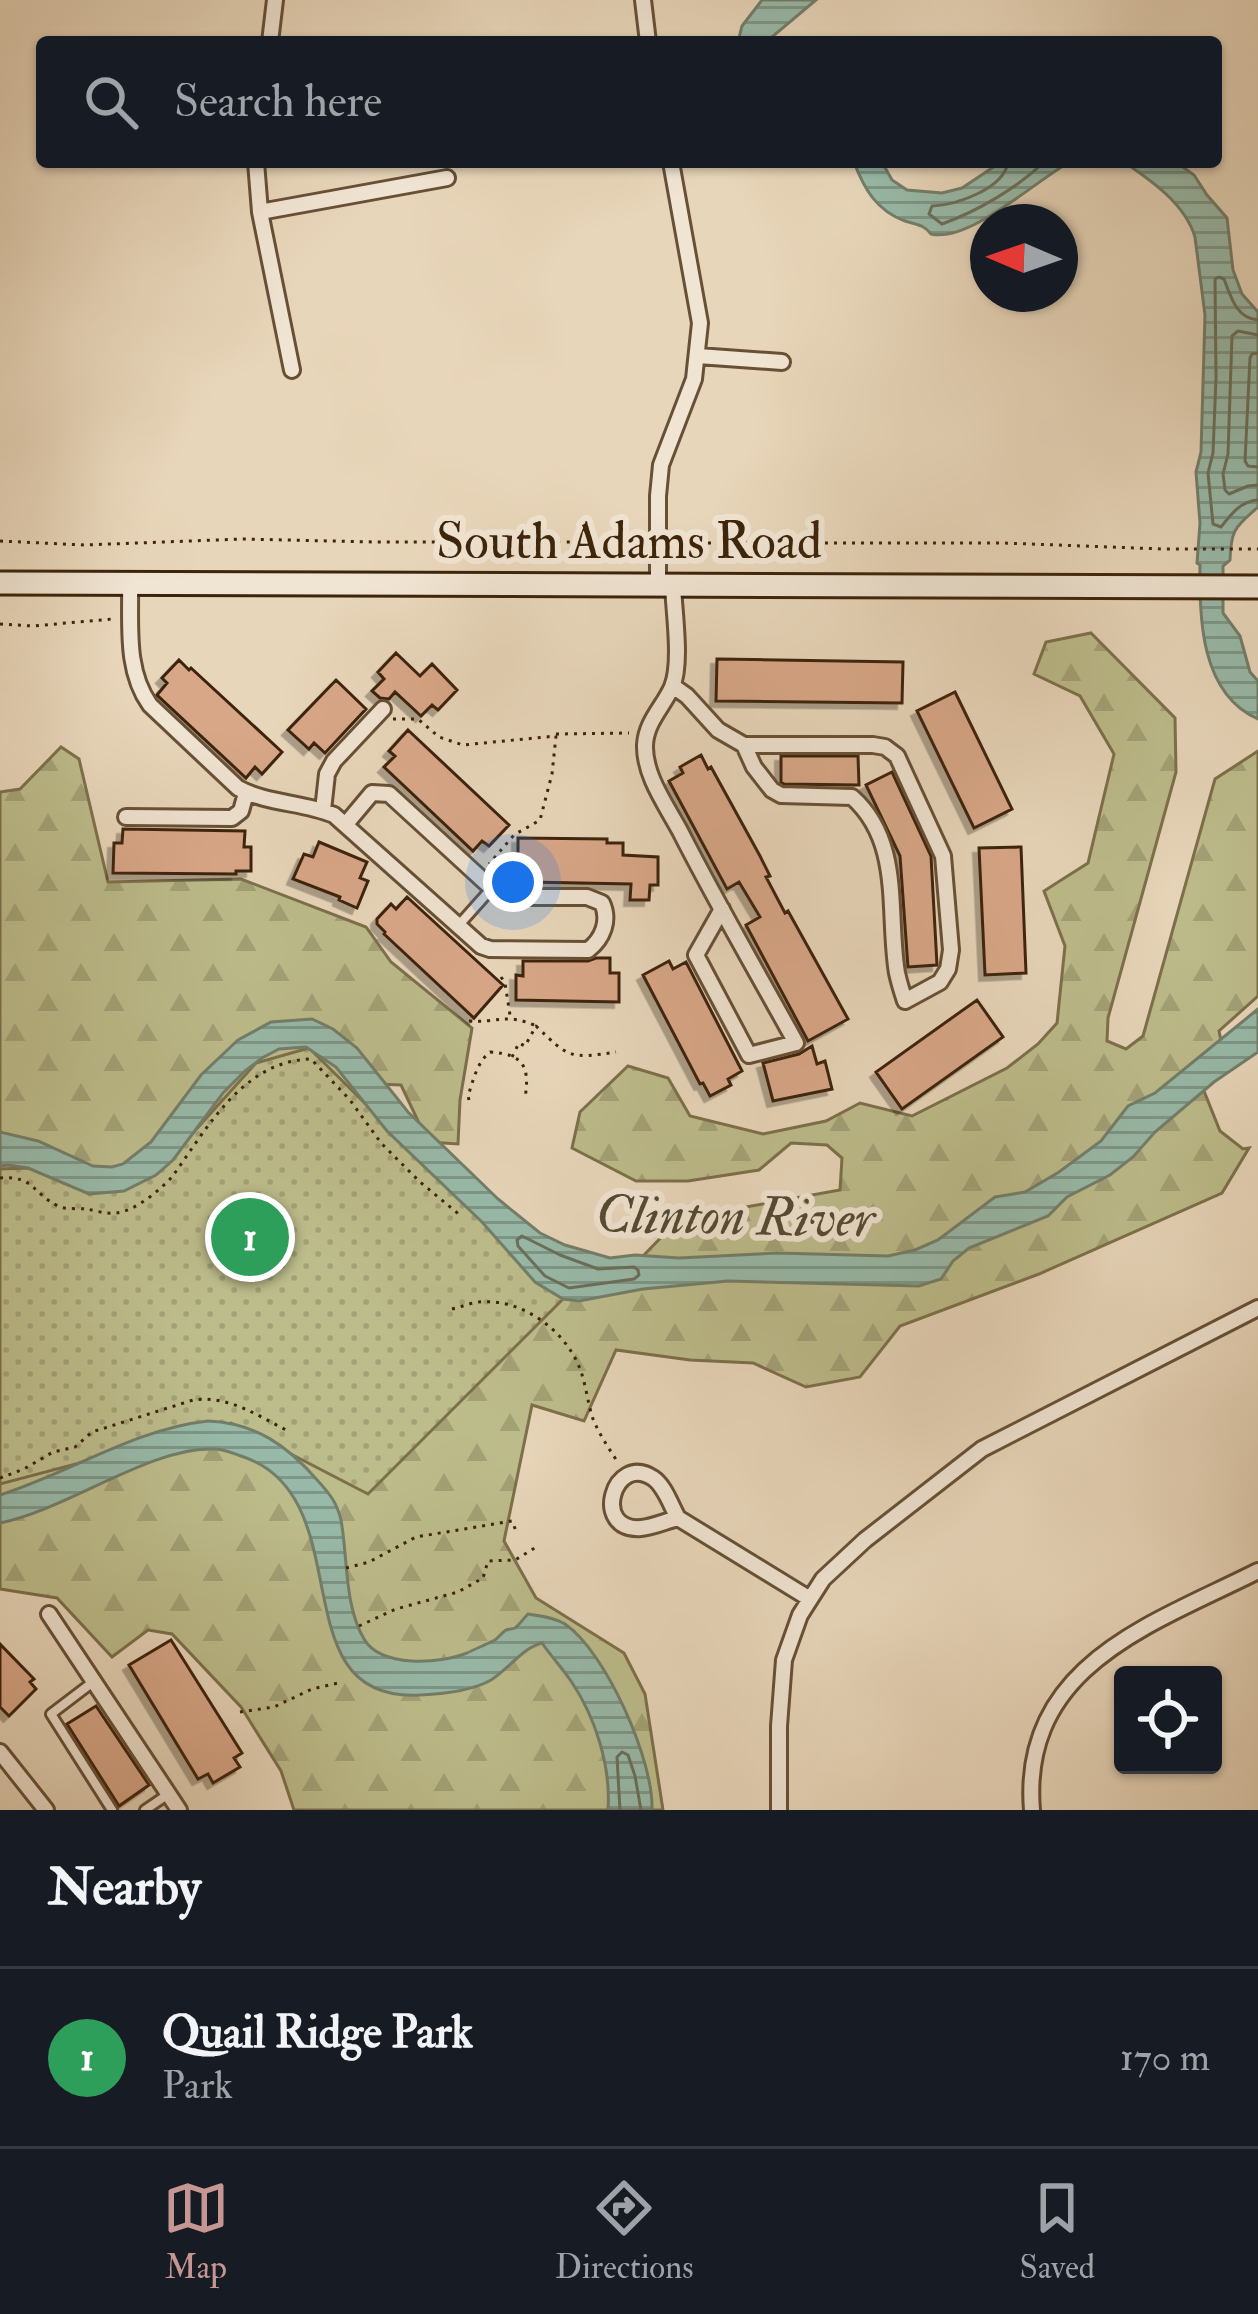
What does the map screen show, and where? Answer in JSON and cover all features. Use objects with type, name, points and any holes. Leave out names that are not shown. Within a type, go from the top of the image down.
[{"type":"main road","name":"South Adams Road","points":[[0,584],[1258,587]]},
{"type":"street","points":[[271,36],[275,0]]},
{"type":"street","points":[[643,0],[647,36]]},
{"type":"street","points":[[256,168],[260,212],[292,370]]},
{"type":"street","points":[[671,168],[700,322],[694,379],[661,465],[657,542],[676,663],[673,686],[647,733],[646,761],[796,1042],[749,1055],[696,955],[722,909]]},
{"type":"street","points":[[260,212],[447,178]]},
{"type":"street","points":[[698,356],[782,362]]},
{"type":"street","points":[[130,584],[134,674],[142,694],[246,793],[323,810],[346,824],[481,946],[588,950],[602,934],[605,910],[596,899],[506,897],[491,889],[389,794],[372,793],[346,824]]},
{"type":"street","points":[[673,686],[718,730],[744,745],[873,745],[897,756],[943,856],[951,950],[940,982],[905,1001],[897,970],[889,865],[863,807],[852,797],[781,795],[754,767],[744,745]]},
{"type":"street","points":[[323,810],[327,774],[334,760],[378,713]]},
{"type":"street","points":[[127,818],[232,818],[241,811],[246,793]]},
{"type":"street","points":[[779,1810],[780,1679],[790,1639],[810,1599],[842,1559],[982,1449],[1258,1308]]},
{"type":"street","points":[[678,1518],[644,1528],[626,1526],[611,1504],[612,1496],[623,1479],[637,1474],[655,1479],[678,1518],[810,1599]]},
{"type":"street","points":[[1032,1810],[1033,1768],[1046,1725],[1060,1696],[1084,1668],[1124,1638],[1258,1570]]},
{"type":"street","points":[[49,1614],[179,1810]]},
{"type":"street","points":[[0,1752],[46,1810]]},
{"type":"lane","points":[[458,927],[491,889]]},
{"type":"lane","points":[[93,1682],[50,1714],[112,1810]]},
{"type":"lane","points":[[145,1810],[168,1795]]},
{"type":"path","points":[[0,541],[84,545],[243,538],[1258,549]]},
{"type":"path","points":[[0,624],[33,626],[131,617]]},
{"type":"path","points":[[378,713],[418,719],[439,737],[463,745],[556,733],[647,733]]},
{"type":"path","points":[[485,868],[514,835],[540,820],[553,774],[556,736]]},
{"type":"path","points":[[501,976],[511,1017]]},
{"type":"path","points":[[469,1021],[511,1017],[536,1026],[572,1056],[616,1052]]},
{"type":"path","points":[[512,1057],[536,1026]]},
{"type":"path","points":[[470,1100],[483,1058],[490,1052],[512,1057],[526,1067],[526,1098]]},
{"type":"path","points":[[0,1178],[25,1179],[61,1208],[113,1214],[127,1210],[162,1188],[245,1082],[291,1060],[311,1059],[350,1100],[381,1143],[461,1216]]},
{"type":"path","points":[[452,1310],[478,1302],[515,1306],[555,1332],[575,1358],[594,1421],[623,1479]]},
{"type":"path","points":[[0,1478],[53,1452],[76,1447],[92,1432],[211,1397],[227,1400],[290,1432]]},
{"type":"path","points":[[346,1568],[369,1562],[416,1537],[512,1521],[516,1531]]},
{"type":"path","points":[[359,1626],[396,1609],[458,1592],[483,1578],[488,1561],[515,1560],[538,1546]]},
{"type":"path","points":[[240,1712],[274,1707],[338,1683]]},
{"type":"green space","points":[[1091,633],[1175,718],[1176,772],[1108,1018],[1107,1041],[1126,1049],[1143,1036],[1215,779],[1258,751],[1258,996],[1219,1031],[1224,1055],[1202,1086],[1220,1131],[1243,1149],[1249,1148],[1222,1193],[1039,1274],[900,1326],[860,1377],[806,1387],[753,1363],[616,1350],[584,1421],[532,1405],[504,1541],[536,1598],[624,1653],[645,1694],[663,1810],[294,1810],[281,1771],[241,1707],[172,1634],[148,1630],[112,1657],[57,1598],[0,1589],[0,792],[20,789],[61,747],[79,759],[108,882],[241,879],[366,927],[391,962],[472,1028],[458,1144],[428,1142],[401,1085],[376,1084],[486,1297],[612,1288],[679,1219],[840,1190],[842,1158],[827,1145],[791,1143],[759,1170],[688,1181],[636,1181],[572,1148],[580,1112],[628,1066],[668,1078],[690,1116],[763,1134],[826,1121],[860,1103],[912,1116],[1007,1068],[1057,1023],[1065,946],[1044,891],[1088,863],[1114,754],[1080,696],[1034,674],[1046,642]]},
{"type":"green space","points":[[309,1048],[563,1299],[368,1494],[231,1423],[0,1484],[0,1169],[156,1174],[256,1063]]},
{"type":"water","points":[[762,0],[816,0],[773,36],[740,36]]},
{"type":"water","points":[[857,168],[885,168],[892,180],[907,190],[942,193],[962,188],[992,168],[1061,168],[1007,204],[970,204],[970,226],[947,234],[931,234],[879,205]]},
{"type":"water","points":[[1132,168],[1184,168],[1194,175],[1227,218],[1233,270],[1242,294],[1258,312],[1258,507],[1236,529],[1230,560],[1223,566],[1223,613],[1240,636],[1250,672],[1258,681],[1258,719],[1225,692],[1207,653],[1197,563],[1196,472],[1201,452],[1205,315],[1195,237],[1176,204]]},
{"type":"water","points":[[1258,1009],[1258,1052],[1214,1082],[1133,1157],[1067,1197],[1048,1216],[969,1248],[941,1279],[919,1286],[728,1281],[579,1301],[563,1299],[535,1282],[482,1222],[387,1131],[336,1067],[306,1047],[279,1049],[245,1071],[173,1160],[124,1191],[89,1194],[28,1168],[0,1166],[0,1132],[38,1141],[93,1166],[123,1164],[151,1142],[201,1075],[238,1040],[271,1022],[312,1019],[357,1048],[408,1112],[498,1199],[540,1233],[565,1245],[610,1258],[777,1253],[888,1256],[938,1240],[995,1197],[1025,1192],[1059,1172],[1101,1141],[1128,1106],[1155,1093]]},
{"type":"water","points":[[208,1421],[241,1426],[270,1439],[307,1468],[329,1495],[341,1520],[358,1626],[364,1639],[383,1655],[412,1661],[456,1657],[495,1640],[528,1614],[552,1618],[581,1638],[625,1709],[645,1764],[652,1810],[608,1810],[607,1777],[594,1727],[580,1695],[542,1643],[491,1680],[447,1693],[376,1689],[349,1667],[333,1633],[301,1511],[278,1478],[241,1456],[214,1449],[164,1457],[53,1506],[0,1523],[0,1495],[128,1442]]},
{"type":"building","points":[[396,653],[420,676],[432,664],[457,690],[438,710],[432,705],[421,716],[395,692],[389,699],[380,698],[372,691],[384,679],[378,672]]},
{"type":"building","points":[[717,659],[903,662],[902,703],[716,701]]},
{"type":"building","points":[[179,660],[282,752],[262,774],[255,767],[246,778],[157,695],[167,683],[162,678]]},
{"type":"building","points":[[336,680],[366,709],[325,753],[314,743],[309,749],[288,730]]},
{"type":"building","points":[[955,692],[1012,809],[974,828],[917,711]]},
{"type":"building","points":[[408,730],[509,825],[489,846],[482,841],[473,851],[384,767],[395,756],[389,751]]},
{"type":"building","points":[[701,755],[848,1019],[808,1041],[746,925],[760,917],[739,882],[727,889],[669,781],[683,773],[680,767]]},
{"type":"building","points":[[781,756],[858,756],[859,785],[784,784]]},
{"type":"building","points":[[892,772],[931,856],[937,965],[908,967],[900,856],[866,785]]},
{"type":"building","points":[[123,829],[245,831],[251,871],[113,873],[114,843],[122,843]]},
{"type":"building","points":[[518,838],[623,843],[623,855],[658,857],[658,885],[650,885],[649,900],[630,900],[631,884],[528,882],[528,869],[518,868]]},
{"type":"building","points":[[319,842],[367,862],[360,878],[368,881],[357,908],[293,879],[304,854],[313,857]]},
{"type":"building","points":[[1021,847],[1026,973],[985,975],[979,848]]},
{"type":"building","points":[[407,897],[503,985],[474,1018],[377,924],[391,904],[396,909]]},
{"type":"building","points":[[610,958],[610,973],[619,973],[619,1002],[516,1000],[516,975],[523,976],[523,961]]},
{"type":"building","points":[[669,961],[673,969],[686,962],[742,1071],[728,1079],[731,1085],[710,1096],[643,975]]},
{"type":"building","points":[[977,1000],[1003,1037],[902,1109],[876,1072]]},
{"type":"building","points":[[812,1046],[817,1064],[825,1061],[832,1089],[773,1101],[763,1063]]},
{"type":"building","points":[[171,1640],[242,1753],[234,1758],[240,1767],[213,1783],[208,1774],[198,1779],[129,1665]]},
{"type":"building","points":[[0,1644],[34,1679],[30,1682],[36,1689],[9,1716],[0,1707]]},
{"type":"building","points":[[96,1706],[149,1785],[119,1806],[67,1724]]},
{"type":"place","name":"Quail Ridge Park","points":[[250,1237]]},
{"type":"water label","name":"Clinton River","points":[[735,1215]]}]
